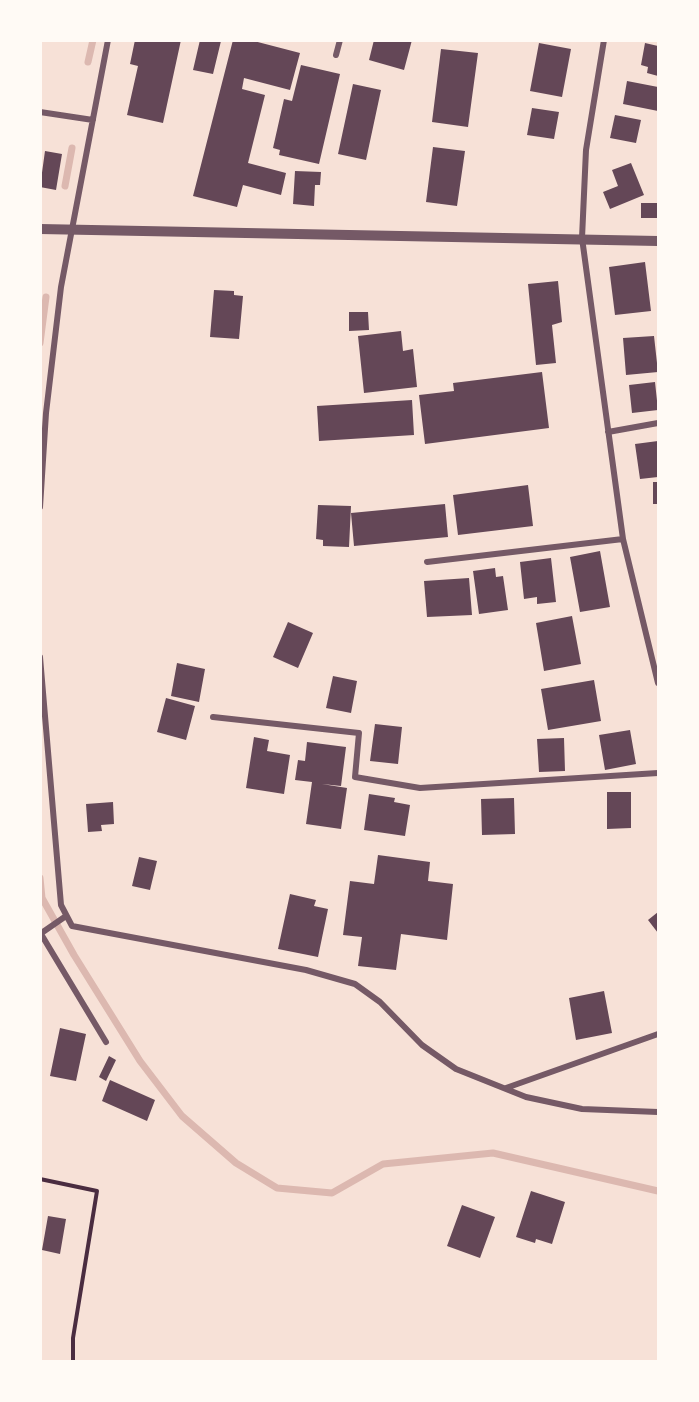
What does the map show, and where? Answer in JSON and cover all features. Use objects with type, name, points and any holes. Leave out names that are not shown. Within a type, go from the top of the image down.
[{"type":"street","points":[[40,507],[43,413],[61,287],[108,40]]},
{"type":"street","points":[[336,55],[340,40]]},
{"type":"street","points":[[604,40],[586,150],[582,238],[623,539],[658,683]]},
{"type":"street","points":[[40,112],[93,120]]},
{"type":"street","points":[[40,229],[658,241]]},
{"type":"street","points":[[608,432],[658,423]]},
{"type":"street","points":[[427,562],[623,539]]},
{"type":"street","points":[[40,657],[61,905],[72,926],[306,970],[355,984],[380,1002],[422,1045],[456,1069],[526,1097],[582,1109],[658,1112]]},
{"type":"street","points":[[213,717],[359,733],[355,777],[420,788],[658,773]]},
{"type":"street","points":[[66,916],[41,934],[106,1042]]},
{"type":"street","points":[[505,1088],[658,1034]]},
{"type":"path","points":[[40,1179],[97,1191],[73,1338],[73,1362]]},
{"type":"building","points":[[135,40],[181,40],[163,123],[127,115],[138,66],[130,64]]},
{"type":"building","points":[[200,40],[221,41],[213,74],[193,70]]},
{"type":"building","points":[[233,40],[250,40],[300,53],[290,90],[244,78],[242,89],[265,95],[248,163],[286,173],[281,195],[243,185],[237,207],[193,196]]},
{"type":"building","points":[[374,40],[412,40],[404,70],[369,60]]},
{"type":"building","points":[[539,43],[571,49],[562,97],[530,91]]},
{"type":"building","points":[[645,43],[658,46],[658,76],[647,73],[648,67],[641,65]]},
{"type":"building","points":[[441,49],[478,53],[468,127],[432,122]]},
{"type":"building","points":[[301,65],[340,74],[319,164],[279,155],[280,150],[273,148],[284,99],[292,101]]},
{"type":"building","points":[[627,81],[658,87],[658,111],[623,104]]},
{"type":"building","points":[[353,84],[381,90],[366,160],[338,154]]},
{"type":"building","points":[[532,108],[559,112],[554,139],[527,135]]},
{"type":"building","points":[[615,115],[641,120],[636,143],[610,138]]},
{"type":"building","points":[[433,147],[465,151],[457,206],[426,202]]},
{"type":"building","points":[[45,151],[62,154],[56,190],[40,187]]},
{"type":"building","points":[[631,163],[644,195],[610,209],[603,192],[618,186],[612,170]]},
{"type":"building","points":[[295,171],[321,172],[320,185],[315,185],[314,206],[293,204]]},
{"type":"building","points":[[641,203],[658,203],[658,218],[641,218]]},
{"type":"building","points":[[645,262],[651,311],[615,315],[609,267]]},
{"type":"building","points":[[558,281],[562,322],[552,325],[556,363],[536,365],[528,284]]},
{"type":"building","points":[[214,290],[234,291],[234,295],[243,296],[239,339],[210,337]]},
{"type":"building","points":[[349,312],[368,312],[369,330],[349,331]]},
{"type":"building","points":[[401,331],[403,351],[413,349],[417,387],[364,393],[358,336]]},
{"type":"building","points":[[654,336],[658,372],[626,375],[623,338]]},
{"type":"building","points":[[542,372],[549,428],[425,444],[419,395],[454,391],[453,383]]},
{"type":"building","points":[[655,382],[658,410],[632,413],[629,385]]},
{"type":"building","points":[[412,400],[414,435],[319,441],[317,406]]},
{"type":"building","points":[[658,441],[658,477],[640,479],[635,444]]},
{"type":"building","points":[[653,482],[658,482],[658,504],[653,504]]},
{"type":"building","points":[[528,485],[533,526],[458,535],[453,495]]},
{"type":"building","points":[[445,504],[448,537],[354,546],[351,513]]},
{"type":"building","points":[[318,505],[351,506],[349,547],[323,546],[323,540],[316,539]]},
{"type":"building","points":[[600,551],[610,607],[580,612],[570,557]]},
{"type":"building","points":[[551,558],[556,602],[537,604],[537,597],[524,599],[520,562]]},
{"type":"building","points":[[495,568],[496,577],[503,576],[508,610],[479,614],[473,571]]},
{"type":"building","points":[[469,578],[472,615],[427,617],[424,581]]},
{"type":"building","points":[[572,616],[581,664],[544,671],[536,623]]},
{"type":"building","points":[[288,622],[313,633],[298,668],[273,657]]},
{"type":"building","points":[[177,663],[205,669],[199,702],[171,696]]},
{"type":"building","points":[[333,676],[357,681],[351,713],[326,708]]},
{"type":"building","points":[[594,680],[601,721],[548,730],[541,689]]},
{"type":"building","points":[[166,698],[195,706],[186,740],[157,732]]},
{"type":"building","points":[[375,724],[402,727],[398,764],[370,761]]},
{"type":"building","points":[[630,730],[636,764],[605,770],[599,735]]},
{"type":"building","points":[[254,737],[269,740],[267,751],[290,755],[284,794],[246,788]]},
{"type":"building","points":[[564,738],[565,771],[539,772],[537,739]]},
{"type":"building","points":[[307,742],[346,747],[341,786],[322,784],[347,788],[341,829],[306,824],[312,782],[295,780],[298,760],[305,761]]},
{"type":"building","points":[[607,792],[631,792],[631,828],[607,829]]},
{"type":"building","points":[[369,794],[395,798],[394,802],[410,805],[405,836],[364,830]]},
{"type":"building","points":[[514,798],[515,834],[482,835],[481,799]]},
{"type":"building","points":[[113,802],[114,824],[101,825],[102,831],[88,832],[86,804]]},
{"type":"building","points":[[378,855],[430,862],[428,881],[453,884],[447,940],[401,934],[396,970],[358,966],[362,937],[343,935],[350,881],[374,884]]},
{"type":"building","points":[[139,857],[157,861],[150,890],[132,886]]},
{"type":"building","points":[[290,894],[316,900],[314,906],[328,909],[318,957],[278,949]]},
{"type":"building","points":[[658,912],[658,933],[648,920]]},
{"type":"building","points":[[604,991],[612,1033],[576,1040],[569,998]]},
{"type":"building","points":[[60,1028],[86,1034],[76,1081],[50,1076]]},
{"type":"building","points":[[109,1056],[116,1060],[106,1081],[99,1077]]},
{"type":"building","points":[[110,1080],[155,1100],[147,1121],[102,1101]]},
{"type":"building","points":[[531,1191],[565,1202],[552,1244],[536,1239],[535,1243],[516,1237]]},
{"type":"building","points":[[462,1205],[495,1217],[480,1258],[447,1246]]},
{"type":"building","points":[[48,1216],[66,1219],[60,1254],[42,1250]]},
{"type":"waterway","points":[[88,62],[93,40]]},
{"type":"waterway","points":[[65,186],[72,148]]},
{"type":"waterway","points":[[40,343],[46,297]]},
{"type":"waterway","points":[[40,878],[42,898],[74,955],[140,1061],[182,1116],[236,1163],[277,1188],[332,1193],[383,1164],[493,1153],[658,1191]]}]
